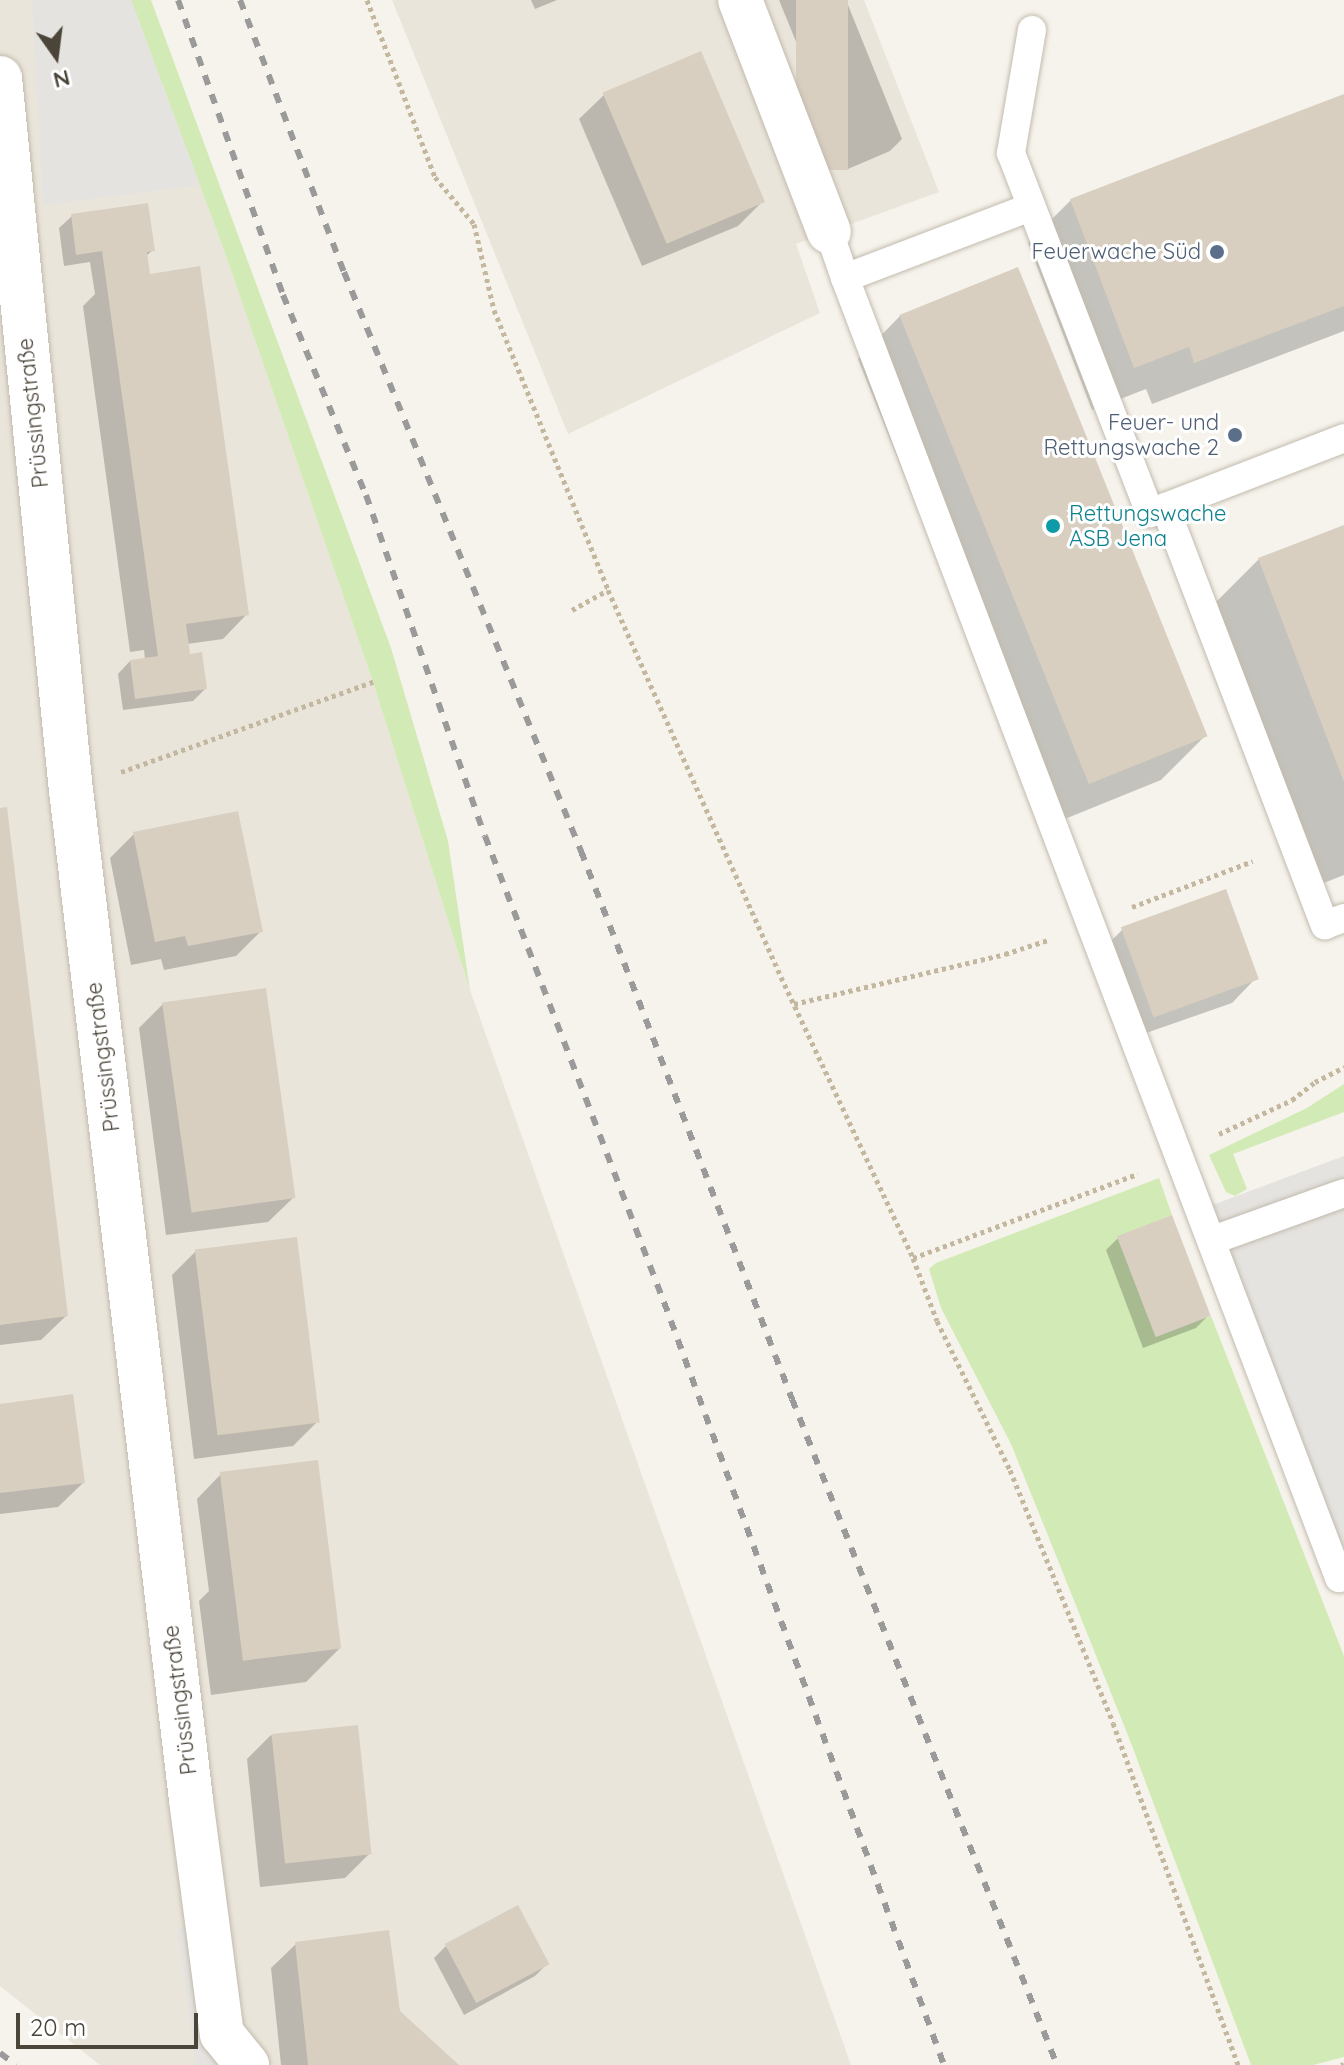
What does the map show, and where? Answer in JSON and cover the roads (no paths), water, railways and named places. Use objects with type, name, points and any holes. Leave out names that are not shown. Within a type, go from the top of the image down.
[{"type":"street","points":[[740,0],[829,232]]},
{"type":"street","name":"Prüssingstraße","points":[[0,78],[71,790],[234,2050]]},
{"type":"lane","points":[[1032,30],[1011,153],[1150,513],[1344,438]]},
{"type":"lane","points":[[845,278],[1031,207]]},
{"type":"lane","points":[[829,232],[1339,1578]]},
{"type":"lane","points":[[1165,507],[1325,925],[1344,918]]},
{"type":"lane","points":[[1213,1240],[1344,1193]]},
{"type":"railway","points":[[178,0],[283,295],[366,495],[485,836],[664,1302],[944,2065]]},
{"type":"railway","points":[[240,0],[344,272],[581,851],[792,1399],[1057,2065]]},
{"type":"railway","points":[[0,2053],[16,2065]]},
{"type":"place","name":"Feuerwache Süd","points":[[1217,252]]},
{"type":"place","name":"Feuer- und Rettungswache 2","points":[[1235,435]]},
{"type":"place","name":"Rettungswache ASB Jena","points":[[1053,526]]}]
